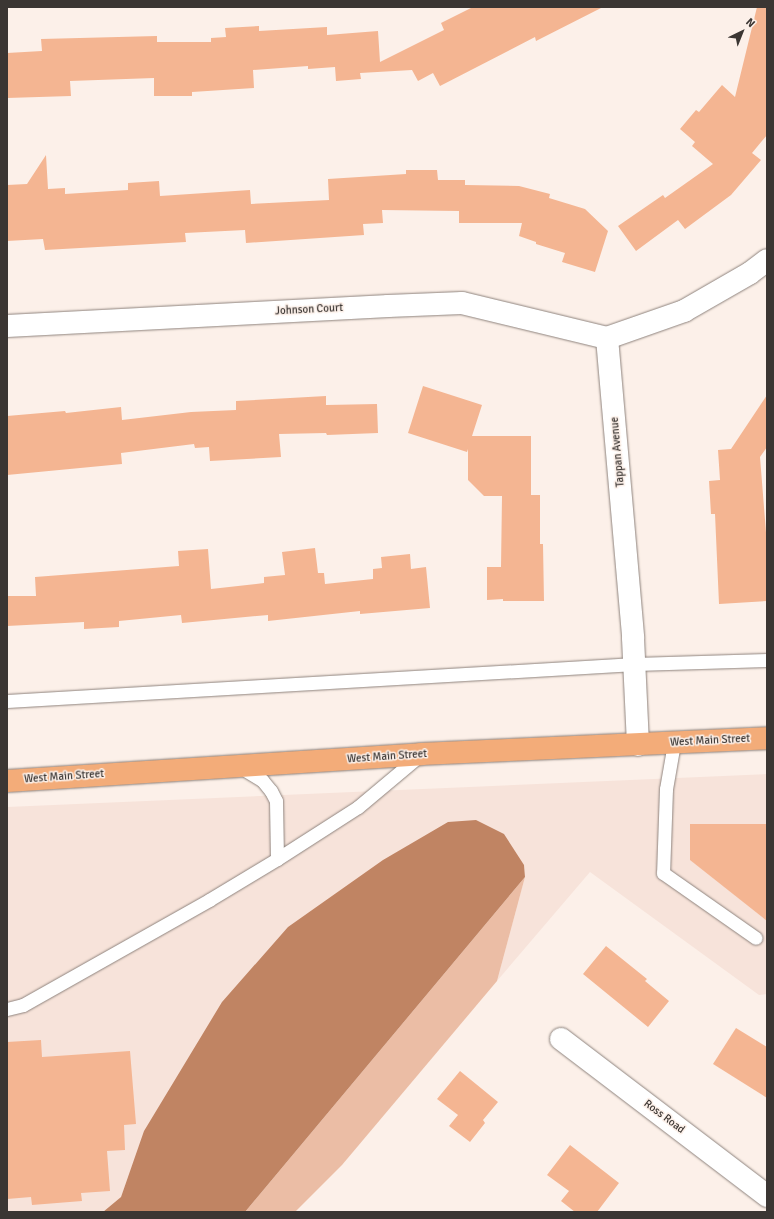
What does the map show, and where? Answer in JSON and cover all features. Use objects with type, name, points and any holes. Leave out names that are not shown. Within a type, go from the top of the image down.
[{"type":"main road","name":"West Main Street","points":[[7,781],[421,754],[767,738]]},
{"type":"street","points":[[607,338],[684,311],[750,273],[767,260]]},
{"type":"street","name":"Johnson Court","points":[[7,326],[388,306],[462,304],[607,338]]},
{"type":"street","name":"Tappan Avenue","points":[[607,338],[635,664],[638,745]]},
{"type":"street","name":"Ross Road","points":[[561,1039],[767,1196]]},
{"type":"lane","points":[[7,701],[635,664],[767,660]]},
{"type":"lane","points":[[674,743],[666,789],[663,873],[756,938]]},
{"type":"lane","points":[[7,1009],[24,1005],[209,900],[277,859],[358,807],[421,754]]},
{"type":"lane","points":[[239,766],[262,780],[271,791],[276,801],[277,859]]},
{"type":"shaded area","points":[[767,774],[767,994],[759,995],[590,872],[497,981],[525,877],[524,865],[128,1177],[121,1197],[108,1209],[103,1212],[7,1212],[7,807]]},
{"type":"shaded area","points":[[476,820],[504,834],[524,865],[525,877],[245,1212],[103,1212],[121,1197],[144,1131],[222,1002],[288,927],[383,860],[448,822]]},
{"type":"shaded area","points":[[525,877],[497,981],[342,1165],[295,1212],[245,1212]]},
{"type":"building","points":[[473,7],[603,7],[536,41],[535,37],[440,86],[433,73],[418,81],[412,70],[360,73],[361,79],[336,81],[335,67],[308,69],[308,66],[253,70],[254,88],[192,92],[192,96],[154,96],[154,78],[70,81],[71,96],[7,98],[7,53],[42,51],[41,39],[157,36],[157,42],[211,42],[211,38],[226,37],[225,28],[259,26],[259,31],[327,27],[327,35],[378,31],[380,62],[444,30],[441,23]]},
{"type":"building","points":[[757,7],[767,8],[767,135],[752,153],[761,160],[731,195],[685,229],[678,220],[636,251],[618,226],[663,195],[665,198],[713,164],[692,146],[695,142],[680,129],[696,110],[699,112],[722,85],[735,97]]},
{"type":"building","points":[[46,155],[48,189],[65,188],[65,194],[128,190],[128,183],[159,181],[160,196],[250,190],[251,204],[329,200],[328,179],[406,174],[406,170],[437,170],[438,180],[465,180],[465,185],[519,186],[550,194],[549,198],[585,209],[608,231],[595,272],[562,262],[565,253],[536,244],[536,242],[519,236],[522,223],[459,223],[459,211],[382,210],[383,223],[363,224],[364,235],[246,243],[245,230],[185,233],[186,242],[45,250],[43,239],[7,241],[7,185],[27,184]]},
{"type":"building","points":[[423,386],[482,405],[472,436],[531,436],[531,495],[540,495],[540,544],[543,544],[544,601],[503,601],[503,599],[487,600],[487,567],[501,567],[502,496],[484,496],[468,480],[468,449],[467,452],[408,433]]},
{"type":"building","points":[[767,395],[767,447],[760,457],[767,545],[767,601],[719,604],[715,514],[711,514],[709,481],[720,480],[718,450],[731,449]]},
{"type":"building","points":[[326,396],[326,405],[377,404],[378,433],[327,435],[326,433],[279,434],[281,457],[210,461],[209,447],[195,448],[194,444],[121,453],[122,464],[7,475],[7,416],[65,411],[66,413],[121,407],[122,420],[191,412],[236,410],[236,401]]},
{"type":"building","points":[[315,548],[318,573],[324,573],[325,584],[373,579],[373,569],[382,568],[381,557],[410,554],[411,569],[426,567],[430,608],[360,614],[360,611],[268,621],[268,615],[182,623],[181,615],[119,621],[119,627],[84,629],[84,622],[7,626],[7,596],[36,596],[35,577],[179,566],[178,551],[208,549],[211,589],[264,583],[264,577],[285,575],[282,552]]},
{"type":"building","points":[[690,824],[767,824],[767,921],[690,860]]},
{"type":"building","points":[[606,946],[647,979],[645,981],[669,1001],[648,1027],[583,974]]},
{"type":"building","points":[[736,1028],[767,1047],[767,1098],[713,1064]]},
{"type":"building","points":[[41,1040],[42,1057],[130,1051],[136,1124],[124,1125],[125,1150],[107,1151],[110,1191],[81,1193],[82,1201],[32,1205],[31,1197],[7,1199],[7,1042]]},
{"type":"building","points":[[460,1071],[498,1102],[483,1120],[485,1123],[470,1142],[449,1126],[458,1115],[437,1099]]},
{"type":"building","points":[[570,1145],[619,1183],[597,1212],[575,1212],[561,1201],[569,1191],[547,1175]]}]
